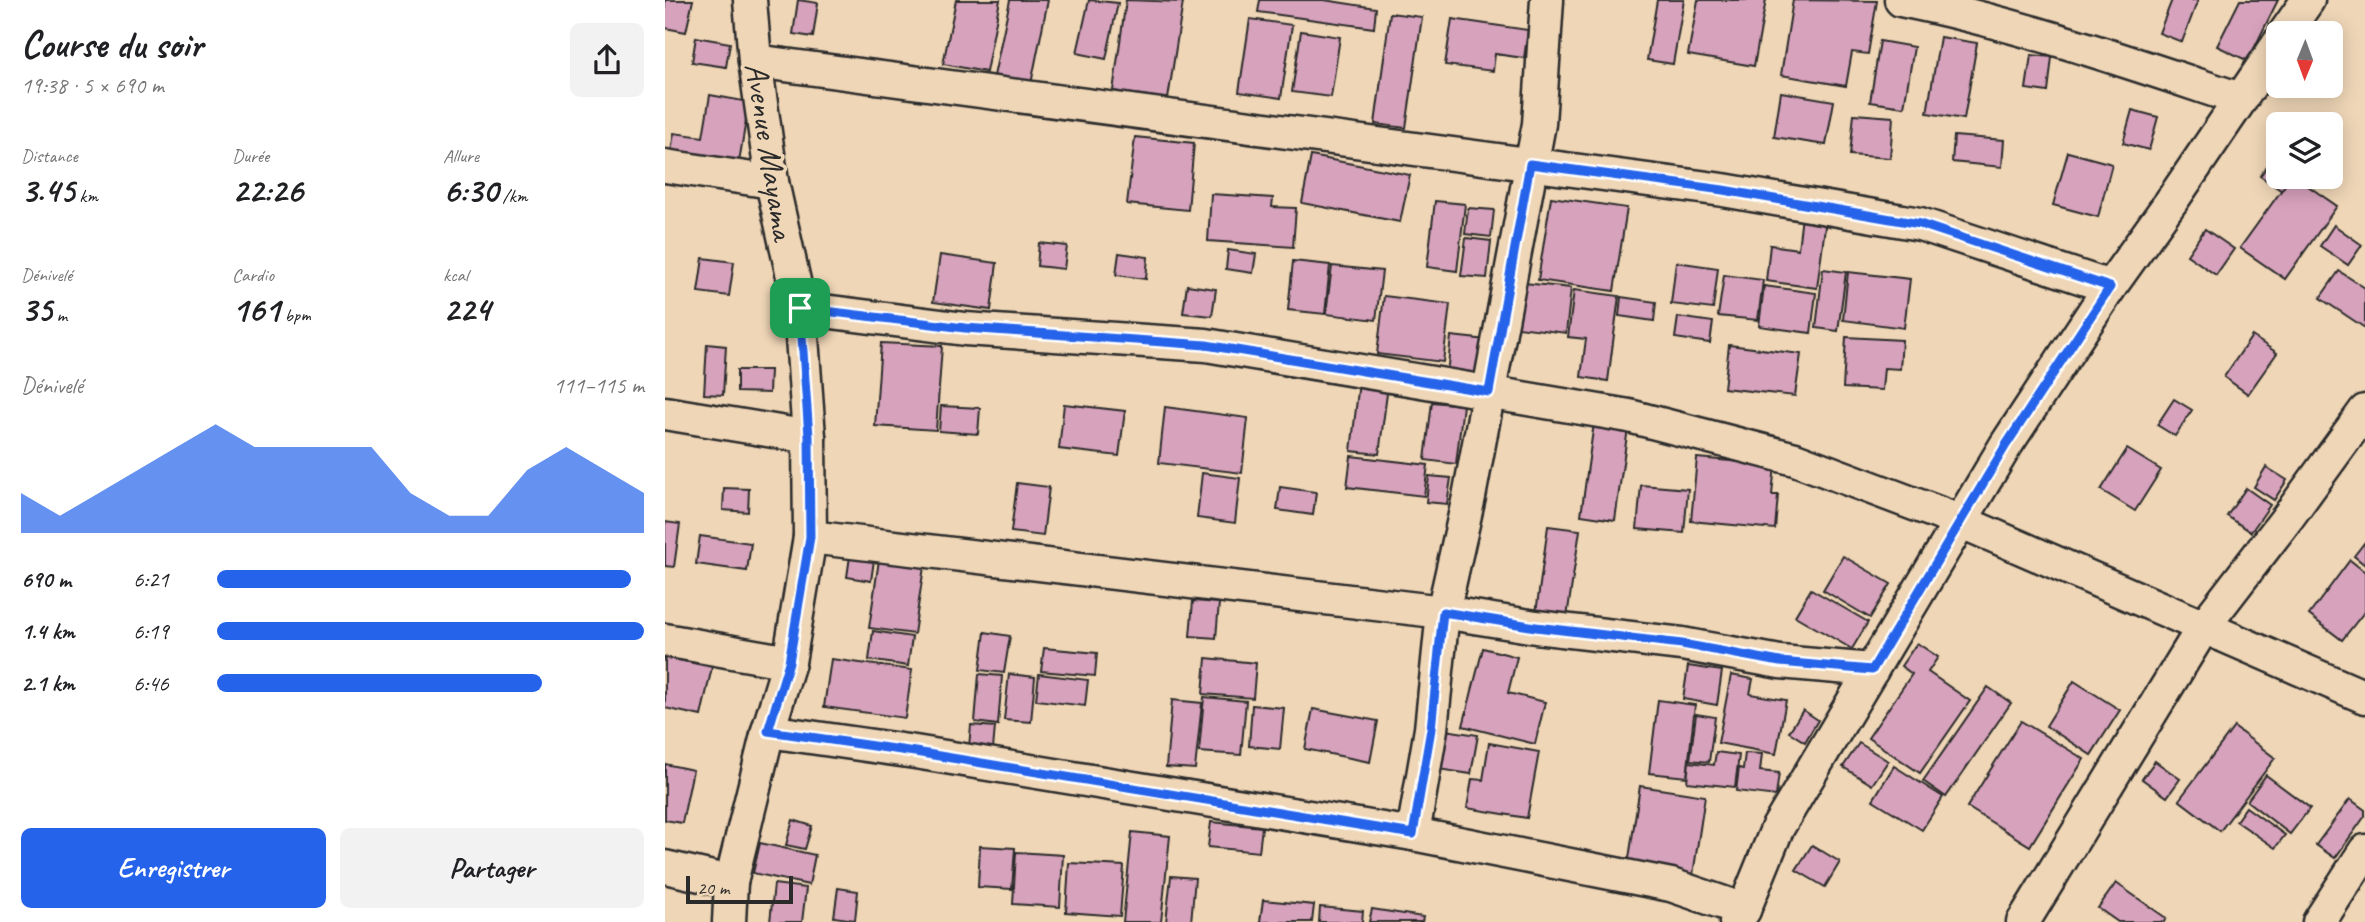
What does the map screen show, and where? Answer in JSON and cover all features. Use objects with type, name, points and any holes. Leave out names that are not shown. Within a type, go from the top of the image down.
[{"type":"street","name":"Avenue Mayama","points":[[729,922],[731,881],[768,731],[789,662],[810,537],[809,437],[800,308],[772,182],[755,61],[750,0]]},
{"type":"street","points":[[1413,834],[1431,729],[1443,612],[1469,497],[1539,124],[1547,0]]},
{"type":"street","points":[[1901,0],[1958,11],[2043,35],[2239,99]]},
{"type":"street","points":[[2293,21],[2308,0]]},
{"type":"street","points":[[755,61],[1723,190],[1920,224],[2110,287]]},
{"type":"street","points":[[768,731],[915,752],[1413,834],[1671,885],[1740,916],[1777,829],[2006,445],[2110,287],[2266,61]]},
{"type":"street","points":[[665,166],[772,182]]},
{"type":"street","points":[[800,308],[965,328],[1206,345],[1629,416],[1795,459],[1962,522],[2365,697]]},
{"type":"street","points":[[2023,922],[2204,626],[2365,411]]},
{"type":"street","points":[[665,413],[809,437]]},
{"type":"street","points":[[810,537],[1443,612],[1536,627],[1682,644],[1780,662],[1872,670]]},
{"type":"street","points":[[665,640],[789,662]]},
{"type":"street","points":[[2319,922],[2365,851]]},
{"type":"street","points":[[665,867],[731,881]]},
{"type":"building","points":[[665,0],[693,0],[686,32],[665,28]]},
{"type":"building","points":[[798,0],[818,3],[813,37],[793,34]]},
{"type":"building","points":[[956,0],[1000,0],[986,72],[943,64]]},
{"type":"building","points":[[1010,0],[1048,0],[1031,84],[994,76]]},
{"type":"building","points":[[1089,0],[1118,3],[1106,59],[1077,53]]},
{"type":"building","points":[[1126,0],[1183,2],[1168,99],[1113,91]]},
{"type":"building","points":[[1260,0],[1324,0],[1376,8],[1374,28],[1258,12]]},
{"type":"building","points":[[1657,0],[1684,0],[1673,64],[1647,60]]},
{"type":"building","points":[[1698,0],[1766,0],[1754,66],[1688,55]]},
{"type":"building","points":[[1793,0],[1877,1],[1868,54],[1852,52],[1846,86],[1781,75]]},
{"type":"building","points":[[2172,0],[2198,0],[2182,42],[2159,33]]},
{"type":"building","points":[[2240,0],[2278,0],[2248,61],[2217,46]]},
{"type":"building","points":[[1390,13],[1422,17],[1406,128],[1375,124]]},
{"type":"building","points":[[1250,19],[1292,25],[1281,98],[1239,92]]},
{"type":"building","points":[[1452,19],[1528,30],[1524,58],[1495,54],[1493,71],[1445,65]]},
{"type":"building","points":[[1301,31],[1340,37],[1331,97],[1292,92]]},
{"type":"building","points":[[696,37],[730,43],[726,67],[692,62]]},
{"type":"building","points":[[1940,37],[1977,43],[1964,119],[1927,113]]},
{"type":"building","points":[[1880,41],[1914,47],[1904,107],[1870,102]]},
{"type":"building","points":[[2031,55],[2052,57],[2048,92],[2026,89]]},
{"type":"building","points":[[1781,92],[1834,101],[1826,145],[1774,137]]},
{"type":"building","points":[[710,95],[749,102],[738,168],[670,158],[674,133],[703,137]]},
{"type":"building","points":[[2132,110],[2158,117],[2149,150],[2123,143]]},
{"type":"building","points":[[1854,114],[1893,117],[1890,158],[1850,155]]},
{"type":"building","points":[[1954,136],[2004,140],[2002,167],[1952,162]]},
{"type":"building","points":[[1135,137],[1194,143],[1188,210],[1127,204]]},
{"type":"building","points":[[2068,152],[2112,164],[2098,217],[2053,205]]},
{"type":"building","points":[[1311,156],[1410,175],[1400,222],[1302,203]]},
{"type":"building","points":[[2266,168],[2266,180],[2260,176]]},
{"type":"building","points":[[2279,189],[2292,189],[2288,195]]},
{"type":"building","points":[[2282,189],[2312,189],[2337,206],[2285,279],[2240,248]]},
{"type":"building","points":[[1211,194],[1273,198],[1272,207],[1296,208],[1293,247],[1208,241]]},
{"type":"building","points":[[1551,197],[1627,208],[1614,291],[1538,280]]},
{"type":"building","points":[[1435,201],[1465,204],[1457,271],[1427,267]]},
{"type":"building","points":[[1468,208],[1494,210],[1491,237],[1465,234]]},
{"type":"building","points":[[1802,216],[1826,219],[1817,288],[1766,281],[1770,245],[1798,249]]},
{"type":"building","points":[[2334,225],[2362,245],[2348,265],[2320,246]]},
{"type":"building","points":[[2205,229],[2234,249],[2216,275],[2187,255]]},
{"type":"building","points":[[1466,238],[1491,241],[1487,278],[1461,276]]},
{"type":"building","points":[[1039,243],[1067,246],[1064,269],[1037,266]]},
{"type":"building","points":[[1228,250],[1256,254],[1253,273],[1226,269]]},
{"type":"building","points":[[1119,253],[1148,257],[1146,279],[1116,275]]},
{"type":"building","points":[[940,255],[997,263],[991,310],[933,302]]},
{"type":"building","points":[[703,258],[734,262],[729,296],[698,292]]},
{"type":"building","points":[[1293,261],[1330,265],[1325,314],[1288,310]]},
{"type":"building","points":[[1676,262],[1718,268],[1713,309],[1671,304]]},
{"type":"building","points":[[1332,266],[1382,271],[1376,320],[1326,314]]},
{"type":"building","points":[[1823,269],[1846,272],[1838,331],[1816,328]]},
{"type":"building","points":[[2339,271],[2365,288],[2365,328],[2320,298]]},
{"type":"building","points":[[1848,272],[1910,279],[1904,328],[1843,320]]},
{"type":"building","points":[[1724,275],[1763,280],[1758,320],[1718,316]]},
{"type":"building","points":[[1524,283],[1571,288],[1566,333],[1518,327]]},
{"type":"building","points":[[1187,285],[1216,289],[1212,316],[1183,313]]},
{"type":"building","points":[[1764,286],[1816,293],[1811,333],[1759,326]]},
{"type":"building","points":[[1574,290],[1619,296],[1608,381],[1581,377],[1586,339],[1568,337]]},
{"type":"building","points":[[1384,296],[1450,304],[1443,362],[1377,354]]},
{"type":"building","points":[[1621,297],[1656,302],[1654,321],[1619,316]]},
{"type":"building","points":[[1678,317],[1713,322],[1710,343],[1675,338]]},
{"type":"building","points":[[1451,336],[1487,340],[1482,379],[1447,375]]},
{"type":"building","points":[[2252,336],[2277,353],[2248,394],[2224,377]]},
{"type":"building","points":[[1846,337],[1902,340],[1900,369],[1884,368],[1882,390],[1843,388]]},
{"type":"building","points":[[881,343],[942,346],[936,430],[875,426]]},
{"type":"building","points":[[707,344],[726,346],[723,395],[704,394]]},
{"type":"building","points":[[1729,345],[1801,354],[1795,396],[1724,388]]},
{"type":"building","points":[[737,370],[770,370],[769,393],[737,392]]},
{"type":"building","points":[[1359,382],[1388,386],[1379,454],[1351,451]]},
{"type":"building","points":[[2174,399],[2192,410],[2175,436],[2157,425]]},
{"type":"building","points":[[1432,402],[1463,405],[1456,464],[1425,460]]},
{"type":"building","points":[[1064,404],[1125,411],[1119,456],[1059,449]]},
{"type":"building","points":[[941,406],[980,408],[978,434],[939,431]]},
{"type":"building","points":[[1165,407],[1248,418],[1242,473],[1159,463]]},
{"type":"building","points":[[1594,423],[1628,428],[1615,520],[1581,515]]},
{"type":"building","points":[[2127,449],[2161,470],[2135,511],[2101,490]]},
{"type":"building","points":[[1351,456],[1428,465],[1424,496],[1347,487]]},
{"type":"building","points":[[1697,458],[1775,465],[1772,495],[1778,495],[1775,529],[1691,521]]},
{"type":"building","points":[[2266,467],[2287,480],[2274,500],[2254,487]]},
{"type":"building","points":[[1202,473],[1240,478],[1235,523],[1197,518]]},
{"type":"building","points":[[1429,476],[1451,478],[1447,504],[1426,502]]},
{"type":"building","points":[[1017,483],[1049,487],[1043,536],[1011,532]]},
{"type":"building","points":[[1641,485],[1688,489],[1684,533],[1637,529]]},
{"type":"building","points":[[1280,487],[1316,492],[1313,515],[1277,510]]},
{"type":"building","points":[[724,488],[749,489],[748,512],[723,510]]},
{"type":"building","points":[[2246,488],[2270,505],[2251,532],[2227,516]]},
{"type":"building","points":[[665,522],[680,524],[674,567],[665,566]]},
{"type":"building","points":[[1548,526],[1580,530],[1567,617],[1536,613]]},
{"type":"building","points":[[700,536],[751,543],[747,571],[696,564]]},
{"type":"building","points":[[2365,542],[2365,565],[2354,556]]},
{"type":"building","points":[[851,549],[875,553],[871,581],[847,577]]},
{"type":"building","points":[[880,553],[925,560],[914,634],[869,628]]},
{"type":"building","points":[[1843,556],[1891,584],[1870,618],[1823,590]]},
{"type":"building","points":[[2350,560],[2365,572],[2365,611],[2342,640],[2309,615]]},
{"type":"building","points":[[1811,589],[1868,622],[1852,649],[1795,616]]},
{"type":"building","points":[[1193,601],[1219,603],[1216,638],[1190,636]]},
{"type":"building","points":[[873,631],[912,637],[908,666],[869,660]]},
{"type":"building","points":[[985,632],[1010,636],[1004,673],[980,670]]},
{"type":"building","points":[[1917,643],[1938,657],[1928,672],[1970,701],[1920,773],[1868,738],[1912,674],[1901,666]]},
{"type":"building","points":[[1044,648],[1097,653],[1095,676],[1041,671]]},
{"type":"building","points":[[1483,648],[1517,657],[1508,693],[1545,702],[1535,744],[1463,726]]},
{"type":"building","points":[[665,657],[712,667],[701,716],[665,708]]},
{"type":"building","points":[[1206,658],[1256,663],[1253,698],[1203,694]]},
{"type":"building","points":[[831,659],[912,670],[905,718],[824,707]]},
{"type":"building","points":[[1688,666],[1722,671],[1717,705],[1683,699]]},
{"type":"building","points":[[979,674],[1002,676],[998,725],[975,722]]},
{"type":"building","points":[[1009,674],[1035,677],[1031,722],[1004,720]]},
{"type":"building","points":[[1039,674],[1088,680],[1085,706],[1036,700]]},
{"type":"building","points":[[1731,675],[1753,679],[1750,694],[1786,700],[1776,754],[1718,743]]},
{"type":"building","points":[[2074,681],[2120,710],[2091,755],[2046,726]]},
{"type":"building","points":[[1988,687],[2011,703],[1946,797],[1923,781]]},
{"type":"building","points":[[1204,697],[1246,701],[1241,755],[1199,752]]},
{"type":"building","points":[[1172,700],[1202,703],[1195,769],[1166,767]]},
{"type":"building","points":[[1658,700],[1695,705],[1687,777],[1649,773]]},
{"type":"building","points":[[1252,705],[1284,708],[1280,749],[1249,746]]},
{"type":"building","points":[[1313,709],[1378,721],[1370,762],[1305,749]]},
{"type":"building","points":[[1803,710],[1818,720],[1805,742],[1789,732]]},
{"type":"building","points":[[1696,714],[1715,717],[1709,762],[1690,760]]},
{"type":"building","points":[[2021,721],[2084,759],[2030,846],[1967,807]]},
{"type":"building","points":[[971,725],[995,727],[993,749],[969,747]]},
{"type":"building","points":[[2234,727],[2275,758],[2220,831],[2179,800]]},
{"type":"building","points":[[1445,730],[1478,735],[1471,774],[1438,769]]},
{"type":"building","points":[[1489,743],[1539,752],[1527,818],[1467,808],[1472,779],[1483,780]]},
{"type":"building","points":[[1859,743],[1888,761],[1872,785],[1843,767]]},
{"type":"building","points":[[1716,752],[1739,755],[1735,787],[1687,782],[1689,762],[1714,765]]},
{"type":"building","points":[[1745,753],[1762,754],[1760,771],[1779,773],[1776,796],[1736,791],[1739,768],[1743,769]]},
{"type":"building","points":[[2155,761],[2180,779],[2167,797],[2142,779]]},
{"type":"building","points":[[665,764],[693,770],[682,823],[665,820]]},
{"type":"building","points":[[1894,766],[1943,797],[1922,830],[1873,800]]},
{"type":"building","points":[[2266,775],[2310,808],[2290,834],[2247,801]]},
{"type":"building","points":[[1640,786],[1705,796],[1693,875],[1628,865]]},
{"type":"building","points":[[2350,799],[2365,810],[2365,816],[2335,858],[2316,845]]},
{"type":"building","points":[[2246,807],[2285,835],[2275,848],[2236,821]]},
{"type":"building","points":[[793,820],[812,826],[805,849],[786,845]]},
{"type":"building","points":[[1211,822],[1262,827],[1259,852],[1208,847]]},
{"type":"building","points":[[1132,832],[1170,836],[1161,922],[1123,922]]},
{"type":"building","points":[[760,843],[815,855],[809,885],[753,873]]},
{"type":"building","points":[[1812,845],[1840,862],[1825,887],[1796,870]]},
{"type":"building","points":[[980,846],[1015,848],[1012,889],[978,887]]},
{"type":"building","points":[[1016,852],[1063,855],[1060,907],[1013,904]]},
{"type":"building","points":[[1069,863],[1124,866],[1120,916],[1066,912]]},
{"type":"building","points":[[1171,876],[1195,878],[1191,922],[1166,922]]},
{"type":"building","points":[[2116,883],[2166,918],[2164,922],[2118,922],[2098,908]]},
{"type":"building","points":[[774,884],[806,888],[802,922],[770,922]]},
{"type":"building","points":[[838,888],[858,891],[855,920],[834,917]]},
{"type":"building","points":[[1263,900],[1314,905],[1312,922],[1260,922]]},
{"type":"building","points":[[1320,907],[1363,911],[1362,922],[1319,922]]},
{"type":"building","points":[[1372,909],[1423,917],[1422,922],[1369,922]]},
{"type":"route","points":[[1530,164],[1723,190],[1920,224],[2110,287],[2006,445],[1872,670],[1780,662],[1682,644],[1536,627],[1443,612],[1431,729],[1413,834],[915,752],[768,731],[789,662],[810,537],[809,437],[800,308],[965,328],[1206,345],[1489,392],[1530,164]]}]
